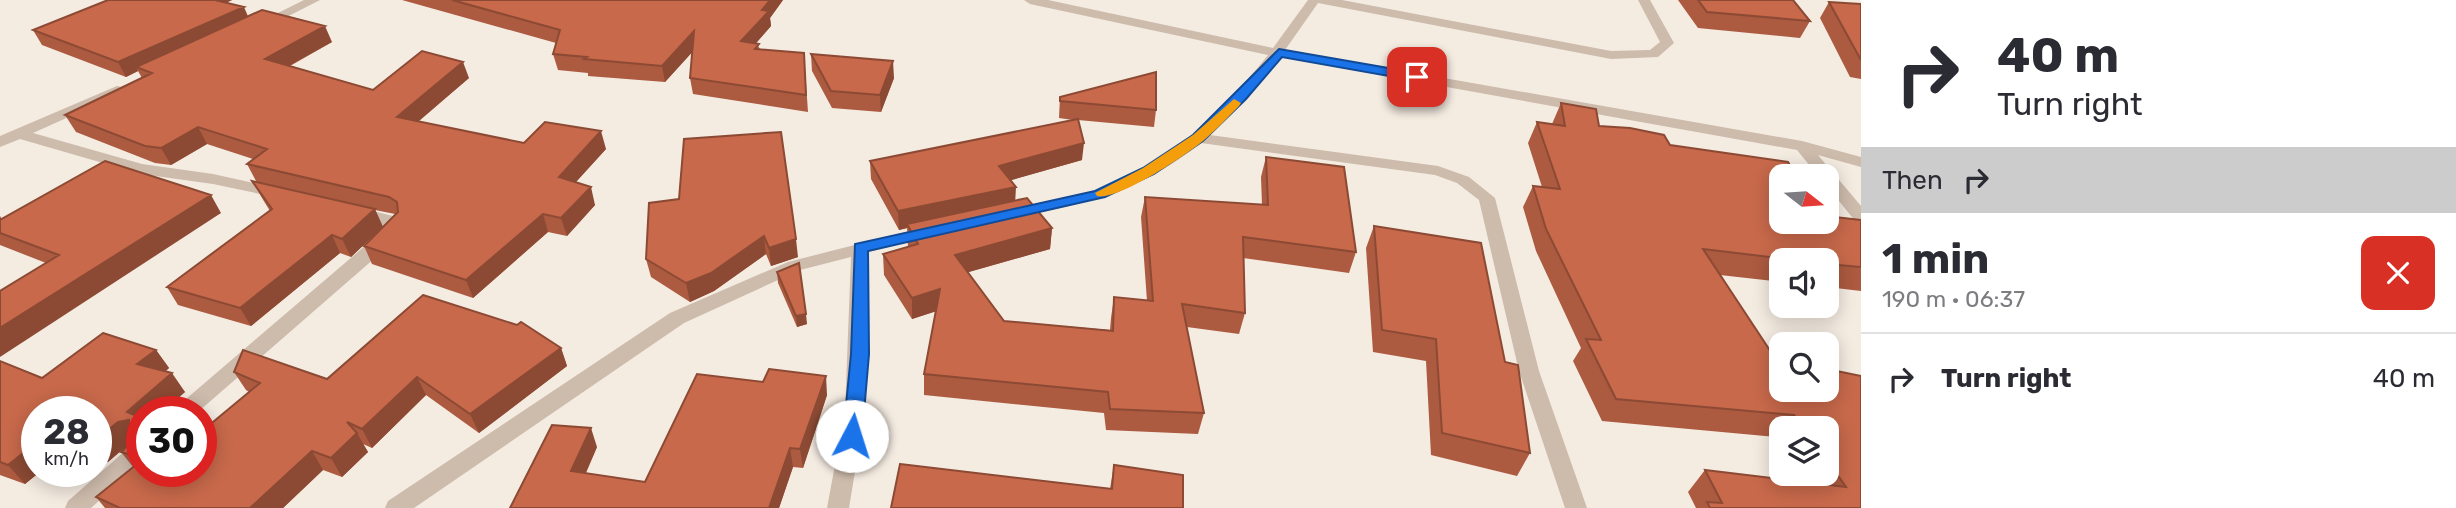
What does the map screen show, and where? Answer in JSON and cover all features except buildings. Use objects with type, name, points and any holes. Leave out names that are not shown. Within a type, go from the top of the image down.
[{"type":"street","points":[[251,29],[314,0]]},
{"type":"street","points":[[1030,0],[1279,53],[1802,146],[1861,162]]},
{"type":"street","points":[[993,217],[1100,194],[1149,171],[1198,138],[1242,96],[1279,53],[1314,0]]},
{"type":"street","points":[[1322,0],[1611,55],[1653,54],[1667,43],[1644,0]]},
{"type":"street","points":[[0,142],[137,81]]},
{"type":"street","points":[[20,134],[141,169],[213,179],[294,197]]},
{"type":"street","points":[[1198,138],[1438,171],[1464,180],[1487,198],[1529,371],[1576,508]]},
{"type":"street","points":[[1802,146],[1861,217]]},
{"type":"street","points":[[203,396],[385,240],[395,228],[395,222],[345,209]]},
{"type":"street","points":[[396,508],[677,318],[794,266],[953,226]]},
{"type":"street","points":[[838,508],[850,464],[860,354],[860,248]]},
{"type":"street","points":[[76,508],[126,463]]},
{"type":"slow traffic","points":[[1102,193],[1149,171],[1198,138],[1234,103]]},
{"type":"route","points":[[852,436],[860,354],[860,248],[1100,194],[1149,171],[1198,138],[1242,96],[1279,53],[1417,77]]}]
